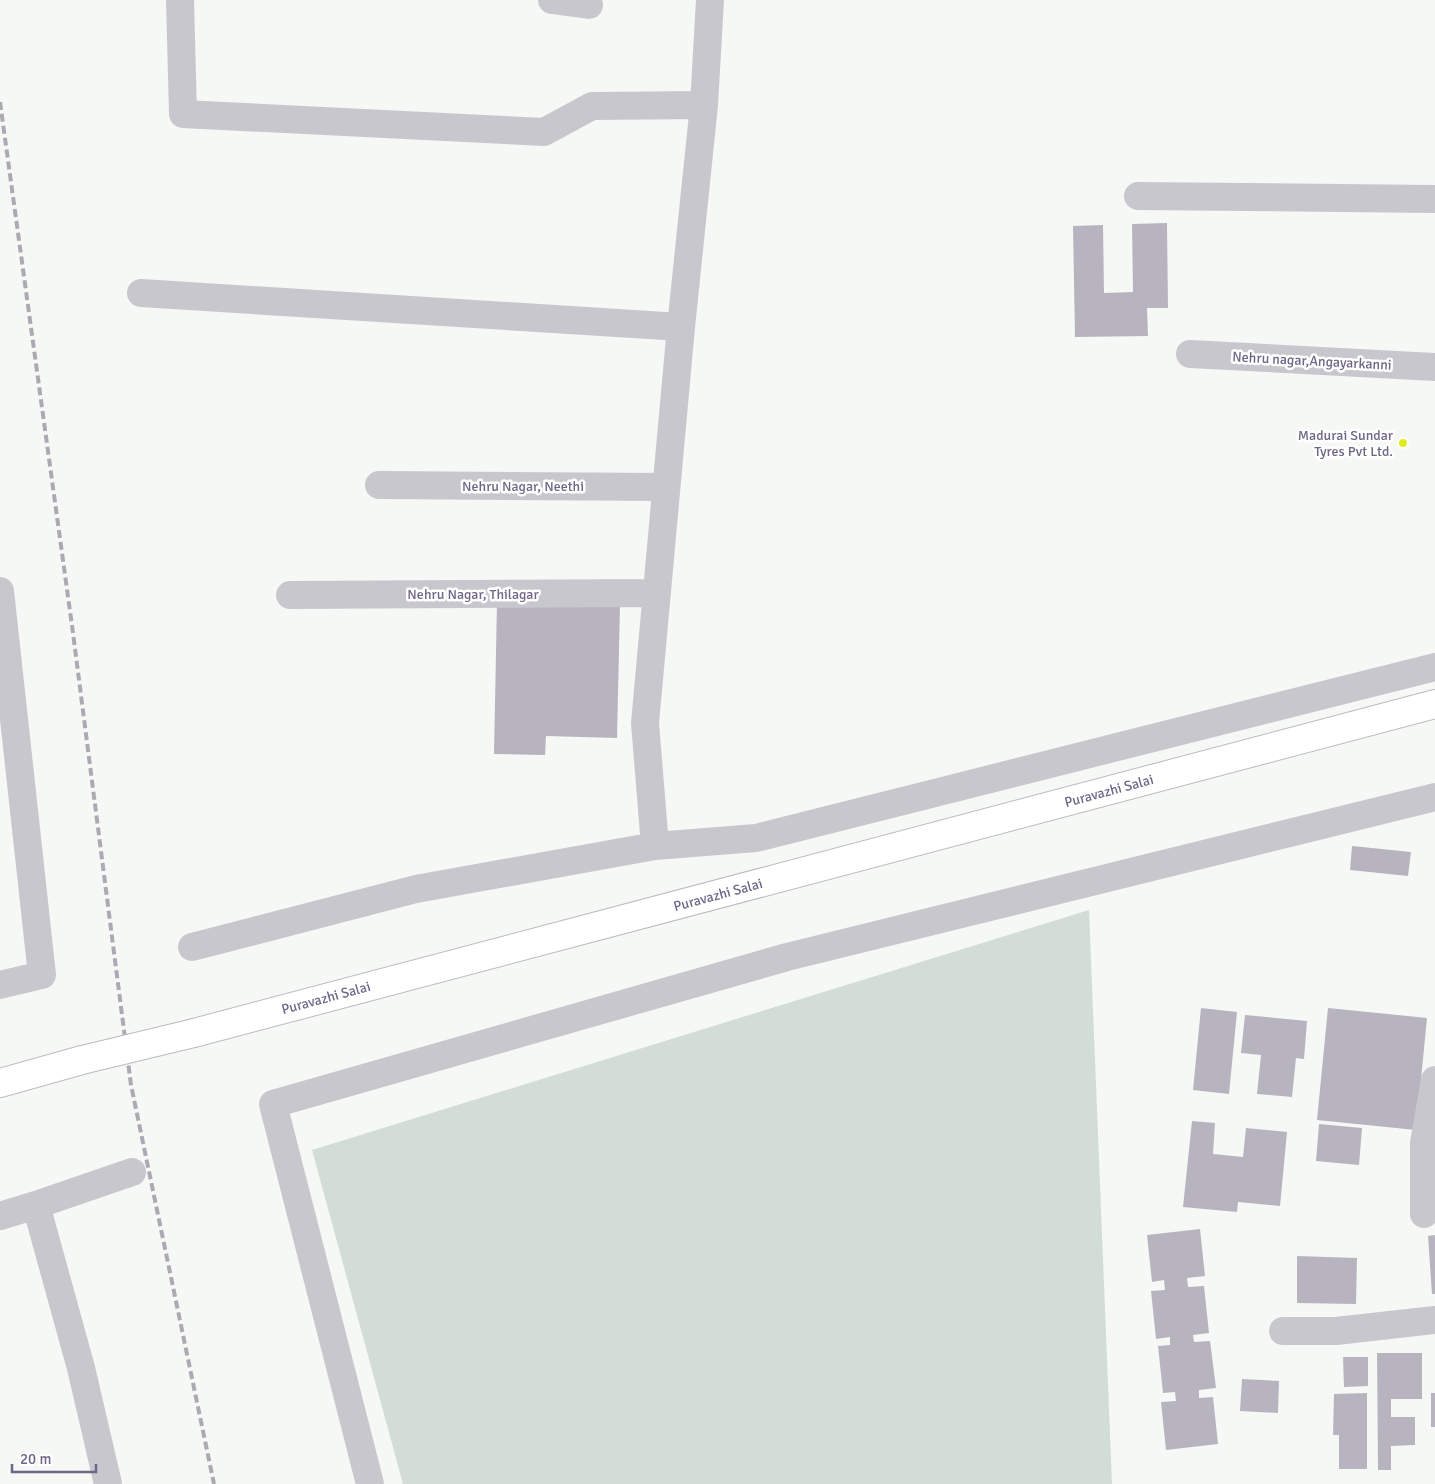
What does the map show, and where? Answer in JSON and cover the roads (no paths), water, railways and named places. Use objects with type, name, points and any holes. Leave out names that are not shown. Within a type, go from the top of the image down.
[{"type":"main road","name":"Puravazhi Salai","points":[[0,1082],[194,1033],[1435,704]]},
{"type":"street","points":[[180,0],[183,114],[544,132],[592,106],[704,105]]},
{"type":"street","points":[[552,0],[589,5]]},
{"type":"street","points":[[655,846],[645,723],[680,327],[704,105],[710,0]]},
{"type":"street","points":[[1138,196],[1435,199]]},
{"type":"street","points":[[140,294],[680,327]]},
{"type":"street","name":"Nehru nagar,Angayarkanni","points":[[1190,354],[1435,367]]},
{"type":"street","name":"Nehru Nagar, Neethi","points":[[380,485],[666,487]]},
{"type":"street","points":[[0,591],[4,662],[42,975],[0,985]]},
{"type":"street","name":"Nehru Nagar, Thilagar","points":[[290,595],[657,593]]},
{"type":"street","points":[[192,947],[416,889],[655,846],[756,838],[1435,667]]},
{"type":"street","points":[[370,1484],[273,1104],[787,957],[1435,796]]},
{"type":"street","points":[[1424,1214],[1424,1143],[1435,1080]]},
{"type":"street","points":[[0,1216],[132,1172]]},
{"type":"street","points":[[36,1205],[81,1368],[108,1484]]},
{"type":"street","points":[[1282,1330],[1336,1331],[1435,1320]]},
{"type":"railway","points":[[0,102],[73,633],[131,1085],[214,1484]]},
{"type":"place","name":"Madurai Sundar Tyres Pvt Ltd.","points":[[1403,443]]}]
